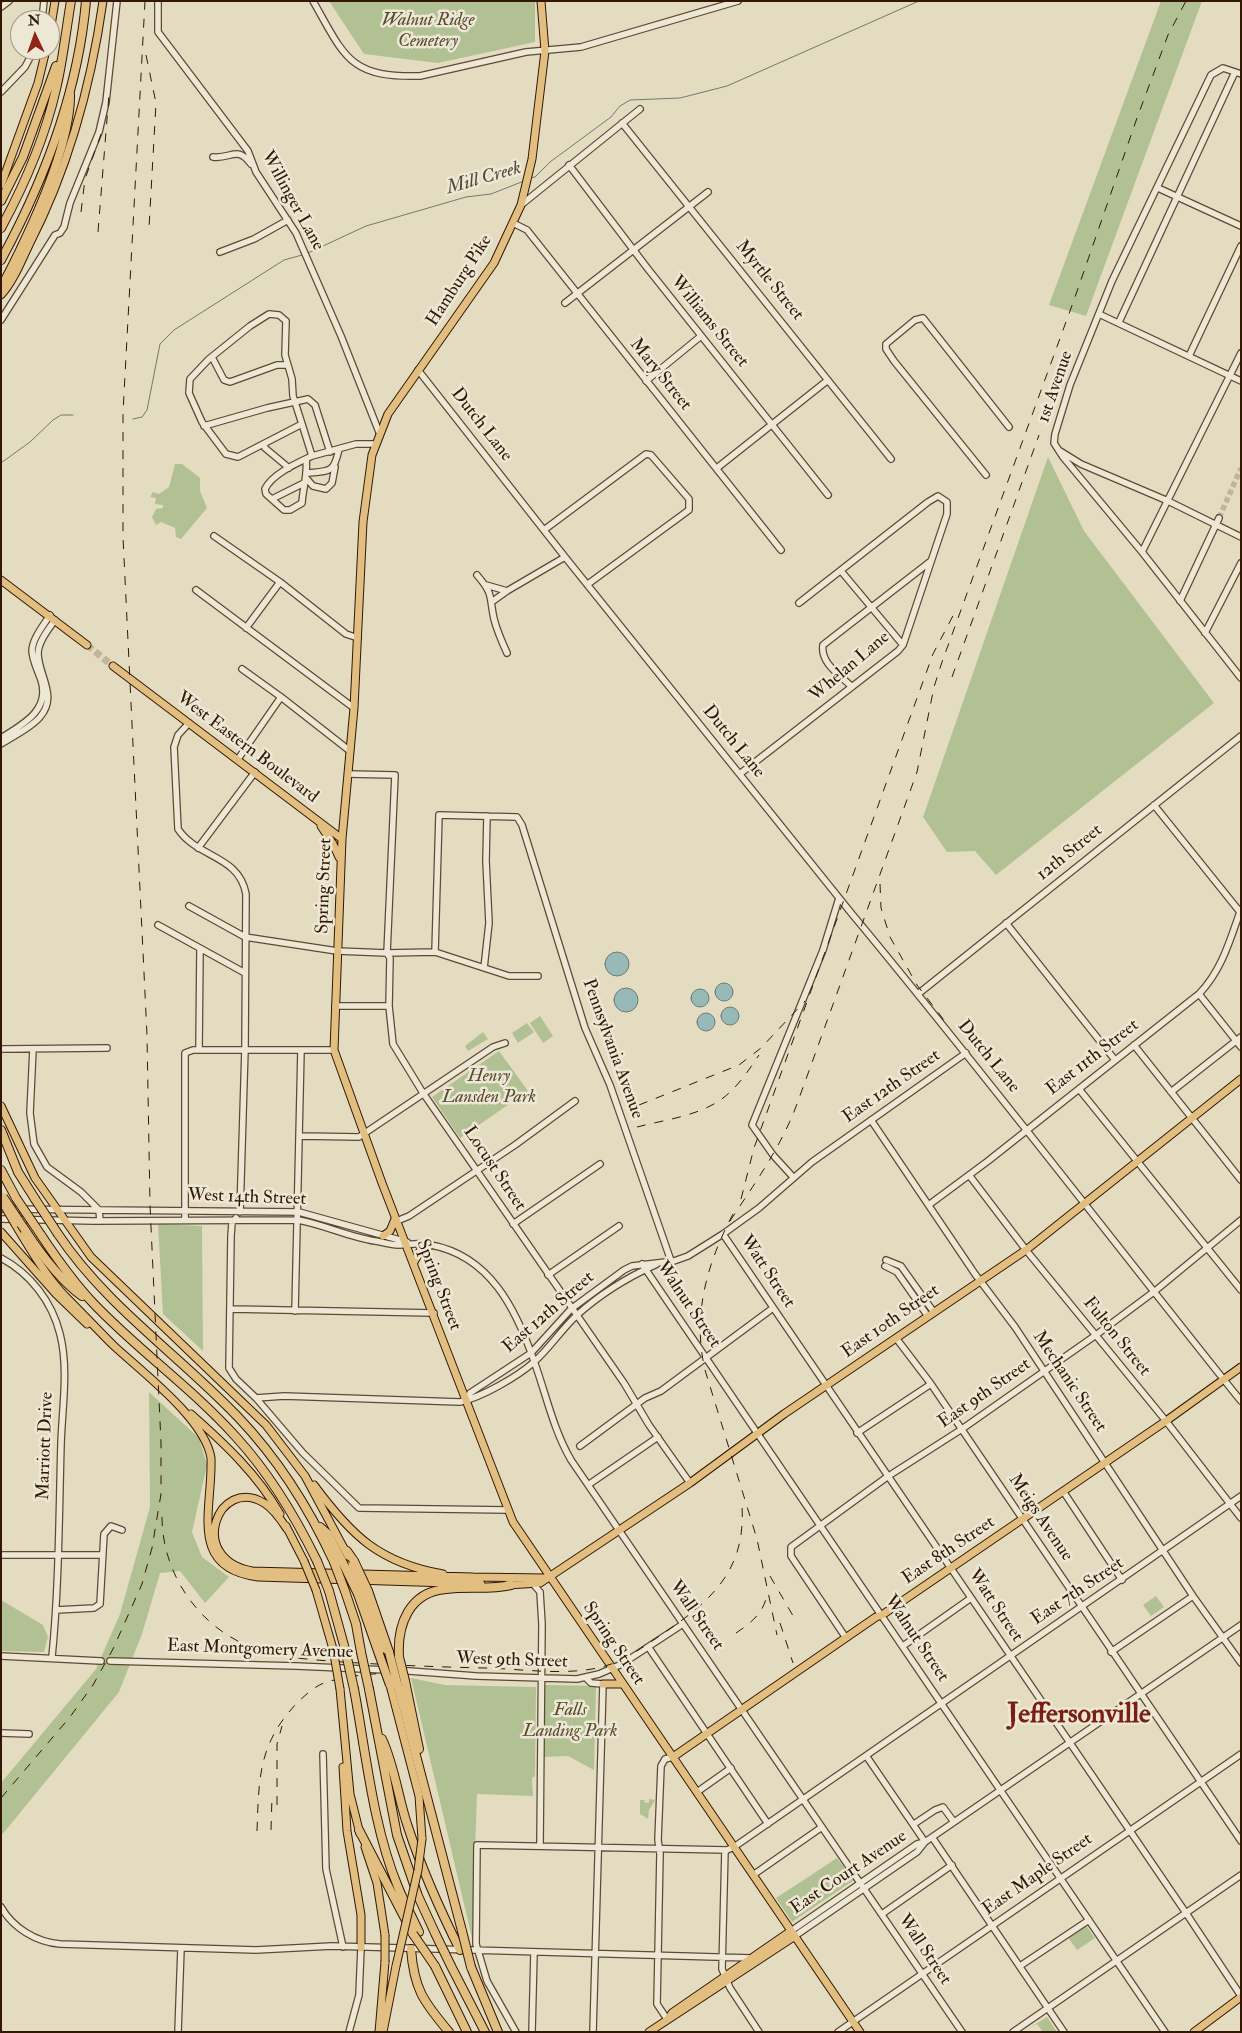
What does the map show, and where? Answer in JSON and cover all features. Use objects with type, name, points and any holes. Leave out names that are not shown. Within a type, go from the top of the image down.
[{"type":"highway","points":[[1,228],[33,159],[56,88],[71,1]]},
{"type":"highway","points":[[1,260],[26,213],[43,171],[70,86],[83,28],[86,1]]},
{"type":"highway","points":[[1,201],[23,157],[63,47]]},
{"type":"highway","points":[[1,288],[22,246],[58,154],[70,109],[70,86]]},
{"type":"highway","points":[[1,1130],[18,1172],[34,1200],[80,1264],[123,1310],[220,1399],[254,1436],[290,1479],[316,1524],[345,1562],[363,1593],[384,1653],[397,1683],[425,1783],[471,1967],[498,2032]]},
{"type":"highway","points":[[1,1170],[16,1198],[40,1235],[92,1303]]},
{"type":"highway","points":[[2,1197],[25,1230],[74,1289],[92,1303],[213,1414],[244,1447],[288,1505],[317,1561],[338,1618],[386,1850],[416,1933]]},
{"type":"highway","points":[[347,1551],[345,1592],[356,1624],[397,1835],[418,1896],[485,2032]]},
{"type":"highway","points":[[345,1562],[363,1593]]},
{"type":"highway","points":[[397,1683],[399,1629],[404,1617],[413,1604],[426,1594],[447,1588],[490,1589],[511,1585]]},
{"type":"highway","points":[[378,1730],[388,1754],[399,1799],[424,1873],[460,1950]]},
{"type":"highway","points":[[359,1830],[435,1966],[467,2032]]},
{"type":"highway","points":[[411,1949],[417,1987],[424,2000],[449,2032]]},
{"type":"main road","points":[[1,295],[39,226],[68,154],[76,130],[97,42],[104,1]]},
{"type":"main road","name":"Hamburg Pike","points":[[375,444],[389,413],[494,263],[521,205],[531,165],[544,51],[541,1]]},
{"type":"main road","points":[[1,185],[38,83],[44,60]]},
{"type":"main road","name":"Spring Street","points":[[375,444],[369,473],[363,522],[354,708],[342,838],[334,1050],[396,1219],[407,1242],[517,1530],[860,2032]]},
{"type":"main road","points":[[1,580],[86,645]]},
{"type":"main road","name":"West Eastern Boulevard","points":[[113,666],[342,838]]},
{"type":"main road","points":[[316,820],[333,844],[341,861]]},
{"type":"main road","name":"East 10th Street","points":[[534,1585],[549,1578],[690,1483],[757,1433],[1026,1250],[1084,1206],[1241,1079]]},
{"type":"main road","points":[[1,1106],[35,1178],[91,1257],[249,1407],[281,1443],[305,1476],[347,1551]]},
{"type":"main road","points":[[2,1197],[15,1224],[42,1267],[64,1295],[104,1336],[171,1399],[219,1438],[251,1472],[274,1504],[304,1561],[316,1590],[333,1649],[340,1689],[350,1794],[359,1830],[377,1883],[385,1935],[385,1962],[379,2032]]},
{"type":"main road","points":[[383,1236],[393,1228],[396,1219]]},
{"type":"main road","points":[[1,1232],[56,1294],[91,1327],[104,1336]]},
{"type":"main road","points":[[414,1262],[420,1251],[430,1245]]},
{"type":"main road","name":"East 8th Street","points":[[673,1757],[1166,1421],[1241,1367]]},
{"type":"main road","points":[[171,1399],[201,1432],[210,1450],[212,1474],[207,1515],[208,1535],[215,1556],[227,1568],[243,1575],[258,1577],[534,1585]]},
{"type":"main road","points":[[305,1476],[312,1481],[346,1526],[365,1542],[388,1557],[414,1567],[474,1577]]},
{"type":"main road","points":[[287,1529],[265,1504],[253,1499],[243,1498],[233,1501],[222,1508],[213,1531],[216,1544],[227,1560],[237,1567],[252,1571],[549,1578]]},
{"type":"main road","points":[[383,2032],[418,1870],[422,1839],[419,1796],[397,1683]]},
{"type":"main road","points":[[603,1684],[622,1684]]},
{"type":"main road","points":[[343,1717],[341,1736],[344,1805],[361,1915],[361,1948]]},
{"type":"main road","points":[[726,1979],[751,1958],[793,1933]]},
{"type":"main road","points":[[654,2030],[667,2019],[676,2016],[793,1933]]},
{"type":"main road","points":[[1194,2032],[1241,1997]]},
{"type":"street","points":[[1,7],[9,1]]},
{"type":"street","points":[[1,320],[54,235],[60,233],[64,226],[70,204],[99,132],[106,102],[117,1]]},
{"type":"street","name":"Willinger Lane","points":[[158,1],[158,32],[248,151],[256,172],[288,220],[301,244],[379,432]]},
{"type":"street","points":[[313,1],[347,57],[369,72],[392,76],[420,76],[490,60],[582,47],[738,1]]},
{"type":"street","points":[[1,92],[25,67],[29,60]]},
{"type":"street","name":"1st Avenue","points":[[1238,73],[1224,68],[1215,71],[1211,75],[1112,281],[1070,385],[1054,443],[1240,677]]},
{"type":"street","points":[[1119,322],[1177,197],[1238,73]]},
{"type":"street","points":[[521,205],[640,109]]},
{"type":"street","name":"Myrtle Street","points":[[622,123],[891,459]]},
{"type":"street","points":[[213,157],[239,153],[246,157],[256,172]]},
{"type":"street","name":"Williams Street","points":[[569,165],[828,496]]},
{"type":"street","points":[[1158,188],[1241,226]]},
{"type":"street","points":[[565,303],[708,192]]},
{"type":"street","points":[[220,252],[254,239],[288,220]]},
{"type":"street","name":"Mary Street","points":[[513,222],[526,230],[781,550]]},
{"type":"street","points":[[1189,356],[1241,246]]},
{"type":"street","points":[[302,424],[234,457],[226,454],[204,426],[196,410],[188,385],[192,374],[264,316],[274,313],[283,317],[288,327],[285,355],[292,379],[294,402],[302,424],[309,457],[302,503],[290,510],[284,510],[266,494],[266,486],[289,468],[309,457],[356,444],[375,444]]},
{"type":"street","points":[[1099,314],[1241,380]]},
{"type":"street","points":[[986,475],[894,361],[886,349],[886,344],[915,320],[923,318],[1009,427]]},
{"type":"street","points":[[646,381],[701,336]]},
{"type":"street","points":[[1142,552],[1241,353]]},
{"type":"street","points":[[212,357],[224,380],[230,382],[277,365],[288,365]]},
{"type":"street","name":"Dutch Lane","points":[[418,370],[565,557],[686,708],[741,773],[1027,1130],[1084,1206],[1155,1291],[1241,1400]]},
{"type":"street","points":[[717,468],[828,380]]},
{"type":"street","points":[[204,426],[308,399],[315,406],[330,452]]},
{"type":"street","points":[[264,444],[265,448],[289,468]]},
{"type":"street","points":[[306,478],[313,486],[326,489],[332,483],[339,450]]},
{"type":"street","points":[[1059,451],[1081,464],[1168,501],[1241,537]]},
{"type":"street","points":[[544,530],[647,454],[651,455],[689,499],[690,508],[588,584]]},
{"type":"street","points":[[272,500],[306,478],[335,467]]},
{"type":"street","name":"Whelan Lane","points":[[741,773],[903,645],[947,514],[946,502],[941,497],[936,496],[841,571]]},
{"type":"street","points":[[1180,601],[1219,518]]},
{"type":"street","points":[[214,536],[280,582],[346,634],[358,638]]},
{"type":"street","points":[[493,601],[565,557]]},
{"type":"street","points":[[852,687],[826,662],[822,654],[824,643],[871,609],[931,561]]},
{"type":"street","points":[[1204,634],[1241,563]]},
{"type":"street","points":[[799,603],[841,571],[903,645]]},
{"type":"street","points":[[477,575],[486,585],[493,601],[497,628],[507,654]]},
{"type":"street","points":[[246,628],[280,582]]},
{"type":"street","points":[[486,585],[507,591]]},
{"type":"street","points":[[196,590],[354,708]]},
{"type":"street","points":[[1,738],[28,721],[40,706],[42,684],[32,649],[36,638],[52,618]]},
{"type":"street","points":[[1,744],[40,718],[45,709],[48,686],[38,653],[52,618]]},
{"type":"street","points":[[242,669],[350,751]]},
{"type":"street","points":[[238,759],[281,697]]},
{"type":"street","points":[[686,708],[691,703]]},
{"type":"street","points":[[189,723],[178,735],[174,747],[177,824],[180,833],[198,848],[233,867],[243,881],[246,894],[245,1049],[240,1212],[234,1220],[231,1236],[229,1368],[236,1379],[256,1398],[303,1453],[357,1506],[373,1509],[508,1510]]},
{"type":"street","name":"12th Street","points":[[918,994],[1241,736]]},
{"type":"street","points":[[198,848],[255,772]]},
{"type":"street","name":"Locust Street","points":[[348,774],[395,775],[387,953],[390,958],[389,1006],[393,1044],[423,1093],[624,1383],[636,1404],[690,1483]]},
{"type":"street","points":[[1154,805],[1240,911]]},
{"type":"street","points":[[435,952],[440,815],[487,816],[486,860],[489,923],[484,968]]},
{"type":"street","name":"Pennsylvania Avenue","points":[[487,816],[519,818],[590,1043],[610,1085],[668,1261]]},
{"type":"street","points":[[793,1177],[758,1136],[752,1125],[823,950],[840,898]]},
{"type":"street","points":[[189,906],[245,937],[337,951],[435,952],[508,976],[538,976]]},
{"type":"street","name":"East 11th Street","points":[[930,1204],[1199,994],[1214,978],[1240,911]]},
{"type":"street","points":[[1006,923],[1115,1060]]},
{"type":"street","points":[[158,925],[245,973]]},
{"type":"street","points":[[199,1050],[200,949]]},
{"type":"street","points":[[1199,994],[1238,1039],[1241,1047]]},
{"type":"street","points":[[335,1006],[389,1006]]},
{"type":"street","points":[[1171,1092],[1238,1039]]},
{"type":"street","points":[[300,1136],[354,1138],[493,1047],[505,1043]]},
{"type":"street","points":[[1134,1045],[1241,1180]]},
{"type":"street","points":[[3,1049],[108,1048]]},
{"type":"street","points":[[33,1049],[30,1113],[34,1144],[52,1171],[81,1192],[99,1210],[100,1221]]},
{"type":"street","points":[[185,1220],[185,1053],[199,1050],[245,1049],[334,1050]]},
{"type":"street","points":[[295,1311],[299,1212],[301,1050]]},
{"type":"street","name":"East 12th Street","points":[[467,1401],[470,1393],[531,1353],[571,1309],[624,1270],[642,1264],[688,1256],[723,1234],[759,1208],[793,1177],[966,1054]]},
{"type":"street","points":[[1079,1089],[1241,1290]]},
{"type":"street","points":[[396,1219],[409,1216],[515,1145],[575,1100]]},
{"type":"street","name":"Mechanic Street","points":[[871,1120],[1106,1462],[1194,1596],[1241,1663]]},
{"type":"street","points":[[513,1224],[600,1164]]},
{"type":"street","name":"Fulton Street","points":[[969,1175],[1026,1250],[1166,1421],[1241,1518]]},
{"type":"street","name":"West 14th Street","points":[[1,1209],[55,1208],[185,1212],[299,1212],[407,1242]]},
{"type":"street","name":"West 14th Street","points":[[1,1219],[100,1221],[298,1220],[317,1223],[371,1240],[399,1245],[407,1242]]},
{"type":"street","name":"East 9th Street","points":[[846,1638],[796,1564],[790,1550],[794,1544],[821,1527],[887,1477],[962,1430],[1096,1335],[1155,1291],[1241,1220]]},
{"type":"street","points":[[548,1275],[619,1226]]},
{"type":"street","name":"Watt Street","points":[[723,1234],[887,1477],[1130,1830],[1241,1997]]},
{"type":"street","name":"Wall Street","points":[[407,1242],[430,1245],[459,1253],[488,1275],[509,1302],[535,1362],[559,1436],[588,1485],[962,2032]]},
{"type":"street","name":"Marriott Drive","points":[[1,1258],[23,1274],[40,1292],[52,1312],[62,1341],[63,1370],[58,1555],[52,1657]]},
{"type":"street","name":"East 12th Street","points":[[467,1401],[476,1399],[535,1362],[576,1316],[604,1294],[646,1270],[668,1261]]},
{"type":"street","points":[[886,1263],[897,1272],[930,1314]]},
{"type":"street","name":"Walnut Street","points":[[642,1264],[1164,2032]]},
{"type":"street","points":[[580,1446],[636,1404],[661,1391],[773,1308]]},
{"type":"street","points":[[231,1309],[434,1313]]},
{"type":"street","name":"Meigs Avenue","points":[[896,1338],[931,1384],[1241,1842]]},
{"type":"street","points":[[857,1433],[931,1384]]},
{"type":"street","points":[[256,1398],[266,1396],[467,1401]]},
{"type":"street","points":[[588,1485],[658,1437]]},
{"type":"street","points":[[1063,1491],[1122,1580]]},
{"type":"street","name":"East 7th Street","points":[[734,1848],[943,1705],[1241,1496]]},
{"type":"street","points":[[56,1610],[94,1608],[100,1604],[104,1534],[108,1528],[114,1526],[122,1530]]},
{"type":"street","points":[[1,1555],[102,1555]]},
{"type":"street","points":[[534,1585],[540,1592],[542,1624],[540,1678],[540,1845]]},
{"type":"street","points":[[1112,1652],[1194,1596]]},
{"type":"street","points":[[903,1646],[971,1598]]},
{"type":"street","points":[[612,1669],[648,1648],[683,1624]]},
{"type":"street","name":"East Court Avenue","points":[[793,1933],[862,1886],[917,1844],[925,1842],[1241,1625]]},
{"type":"street","points":[[648,1648],[709,1734],[768,1824]]},
{"type":"street","points":[[1,1656],[52,1657],[101,1661]]},
{"type":"street","name":"East Montgomery Avenue","points":[[110,1661],[409,1671]]},
{"type":"street","name":"West 9th Street","points":[[409,1671],[476,1676],[586,1678],[612,1669]]},
{"type":"street","points":[[586,1678],[591,1683],[603,1684],[593,2032]]},
{"type":"street","points":[[1,1733],[29,1734]]},
{"type":"street","points":[[323,1754],[326,1869],[343,1947]]},
{"type":"street","name":"East Maple Street","points":[[838,2032],[1060,1877],[1241,1754]]},
{"type":"street","points":[[667,2019],[658,2004],[660,1848],[658,1840],[661,1766],[665,1759],[673,1757]]},
{"type":"street","points":[[868,1757],[925,1842]]},
{"type":"street","points":[[697,1792],[731,1768]]},
{"type":"street","points":[[914,1824],[943,1807],[954,1822]]},
{"type":"street","points":[[753,1875],[822,1827]]},
{"type":"street","points":[[932,1837],[1064,2032]]},
{"type":"street","points":[[516,2032],[487,1981],[475,1941],[478,1845],[725,1850],[734,1848]]},
{"type":"street","points":[[725,1850],[722,1956],[726,1979],[759,2032]]},
{"type":"street","points":[[882,1914],[952,1865]]},
{"type":"street","points":[[1013,2032],[1241,1875]]},
{"type":"street","points":[[1,1907],[16,1926],[49,1943],[256,1950],[309,1946],[751,1958]]},
{"type":"street","points":[[1020,1966],[1089,1920]]},
{"type":"street","points":[[178,2032],[181,1948]]},
{"type":"street","points":[[349,2032],[359,1995],[361,1948]]},
{"type":"street","points":[[532,2032],[534,1953]]},
{"type":"green space","name":"Walnut Ridge Cemetery","points":[[329,1],[535,1],[535,42],[438,63],[364,54]]},
{"type":"green space","points":[[1161,1],[1202,1],[1086,316],[1049,305]]},
{"type":"green space","points":[[1048,457],[1084,531],[1214,703],[996,875],[975,851],[947,852],[923,817]]},
{"type":"green space","points":[[175,464],[182,464],[200,478],[200,491],[207,508],[181,539],[176,537],[175,528],[161,522],[156,525],[152,517],[156,509],[163,508],[163,505],[155,504],[156,498],[150,497],[153,492],[159,494],[169,487]]},
{"type":"green space","points":[[540,1016],[553,1036],[543,1043],[530,1023]]},
{"type":"green space","points":[[527,1023],[534,1032],[518,1043],[512,1033]]},
{"type":"green space","points":[[483,1032],[488,1039],[468,1051],[465,1046]]},
{"type":"green space","name":"Henry Lansden Park","points":[[499,1051],[528,1091],[460,1138],[432,1097]]},
{"type":"green space","points":[[158,1224],[202,1226],[203,1351],[163,1314]]},
{"type":"green space","points":[[149,1392],[199,1438],[207,1465],[192,1532],[202,1557],[229,1577],[205,1603],[180,1571],[160,1573],[142,1634],[119,1692],[1,1836],[1,1783],[96,1669],[120,1614],[150,1507]]},
{"type":"green space","points":[[1156,1596],[1164,1607],[1151,1616],[1143,1605]]},
{"type":"green space","points":[[1,1600],[43,1625],[48,1637],[44,1652],[1,1651]]},
{"type":"green space","points":[[411,1678],[445,1685],[536,1687],[533,1796],[477,1794],[472,1938]]},
{"type":"green space","name":"Falls Landing Park","points":[[545,1685],[596,1686],[594,1770],[568,1756],[544,1757]]},
{"type":"green space","points":[[649,1799],[655,1800],[649,1810],[648,1819],[640,1814],[640,1800],[645,1800],[644,1802],[649,1803]]},
{"type":"green space","points":[[837,1858],[854,1880],[792,1922],[776,1898]]},
{"type":"green space","points":[[1085,1924],[1095,1938],[1077,1950],[1067,1936]]},
{"type":"green space","points":[[1047,2017],[1057,2032],[1043,2032],[1037,2024],[1026,2030]]},
{"type":"water","points":[[617,952],[622,953],[628,959],[628,969],[622,975],[617,976],[612,975],[606,969],[605,964],[606,959],[612,953]]},
{"type":"water","points":[[724,983],[730,986],[733,992],[730,998],[724,1001],[718,998],[715,992],[718,986]]},
{"type":"water","points":[[626,988],[631,989],[637,995],[637,1005],[631,1011],[626,1012],[621,1011],[615,1005],[614,1000],[615,995],[621,989]]},
{"type":"water","points":[[700,989],[706,992],[709,998],[706,1004],[700,1007],[694,1004],[691,998],[694,992]]},
{"type":"water","points":[[730,1007],[736,1010],[739,1016],[736,1022],[730,1025],[724,1022],[721,1016],[724,1010]]},
{"type":"water","points":[[706,1013],[712,1016],[715,1022],[712,1028],[706,1031],[700,1028],[697,1022],[700,1016]]},
{"type":"waterway","name":"Mill Creek","points":[[530,178],[535,177],[550,162],[611,117],[620,106],[630,100],[680,98],[727,86],[919,1]]},
{"type":"waterway","name":"Mill Creek","points":[[308,253],[366,226],[466,197],[491,194],[524,181]]},
{"type":"waterway","name":"Mill Creek","points":[[133,419],[142,417],[147,410],[160,344],[174,330],[284,260],[302,255]]},
{"type":"waterway","name":"Mill Creek","points":[[1,463],[30,442],[53,420],[61,415],[73,415]]},
{"type":"tunnel","points":[[1219,518],[1241,468]]},
{"type":"tunnel","points":[[87,645],[113,666]]},
{"type":"railway","points":[[1,1798],[70,1717],[93,1685],[113,1649],[142,1584],[152,1548],[161,1494],[161,1443],[150,1205],[147,1035],[123,537],[123,413],[145,1]]},
{"type":"railway","points":[[730,1221],[775,1150],[797,1104],[917,772],[934,687],[942,662],[1074,300],[1137,118],[1168,35],[1186,1]]},
{"type":"railway","points":[[146,55],[156,103],[149,228]]},
{"type":"railway","points":[[98,232],[109,94]]},
{"type":"railway","points":[[81,212],[85,179],[101,134]]},
{"type":"railway","points":[[952,677],[1039,435]]},
{"type":"railway","points":[[741,1199],[754,1148],[933,654],[956,610]]},
{"type":"railway","points":[[880,884],[881,908],[890,937],[917,985],[947,1024]]},
{"type":"railway","points":[[639,1105],[739,1065],[761,1048],[805,1001]]},
{"type":"railway","points":[[637,1127],[699,1111],[721,1100],[746,1074],[759,1055]]},
{"type":"railway","points":[[733,1214],[716,1251],[704,1290],[701,1309],[701,1350],[705,1370],[757,1539],[777,1635]]},
{"type":"railway","points":[[162,1517],[163,1536],[167,1554],[182,1588],[205,1618],[220,1630],[248,1646],[288,1657],[315,1660],[559,1672],[588,1670],[618,1661],[647,1645],[695,1610],[722,1582],[731,1566],[738,1549],[742,1529],[742,1506]]},
{"type":"railway","points":[[770,1576],[796,1621]]},
{"type":"railway","points":[[736,1633],[752,1621],[760,1611],[766,1600],[767,1593]]},
{"type":"railway","points":[[780,1623],[793,1663]]},
{"type":"railway","points":[[257,1831],[260,1778],[267,1748],[283,1719],[296,1704],[323,1683],[356,1676],[407,1671]]},
{"type":"railway","points":[[277,1805],[277,1744],[282,1726]]},
{"type":"railway","points":[[271,1830],[272,1797]]},
{"type":"district","name":"Jeffersonville","points":[[1079,1716]]}]
